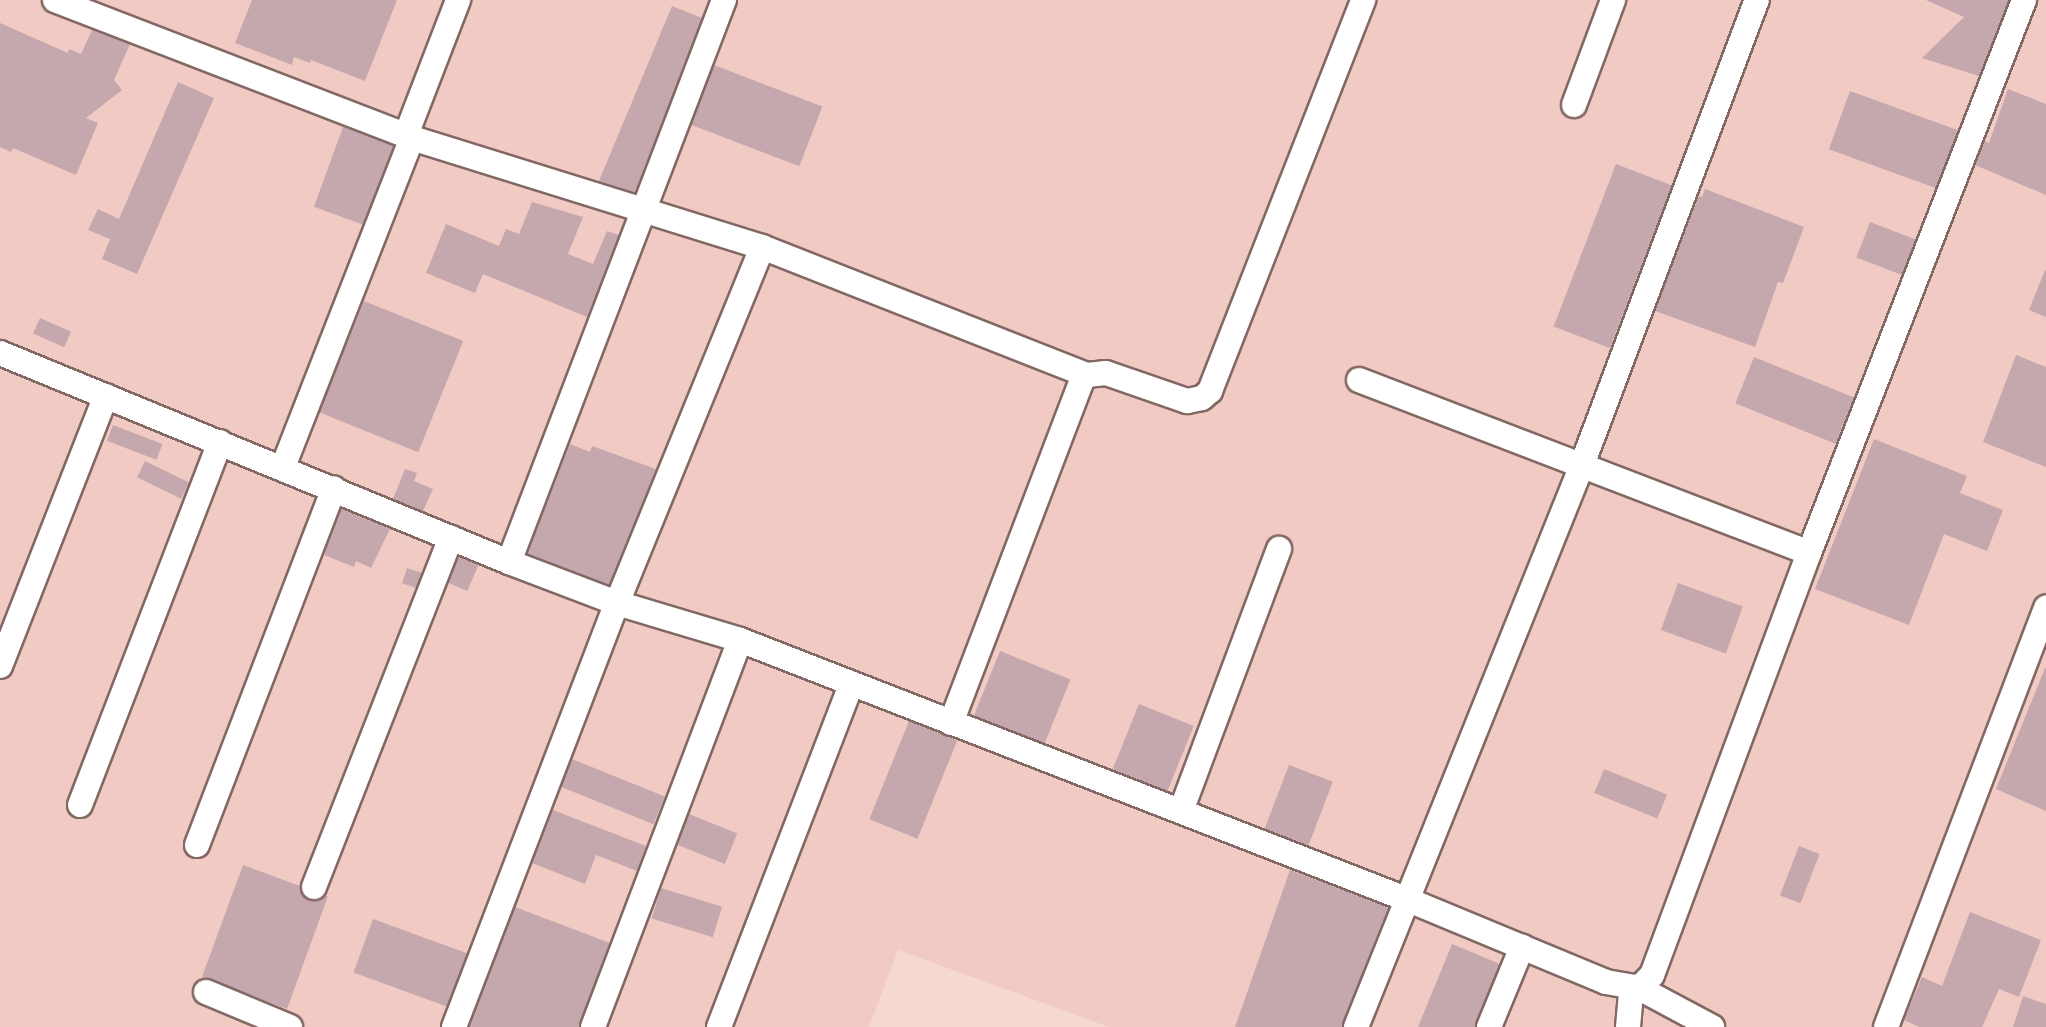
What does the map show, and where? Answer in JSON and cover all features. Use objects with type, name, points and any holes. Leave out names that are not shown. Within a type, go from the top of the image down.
[{"type":"lane","points":[[55,0],[409,137],[644,208],[762,247],[1087,375],[1106,374],[1187,401],[1202,398],[1210,391],[1363,0]]},
{"type":"lane","points":[[283,467],[409,137],[458,0]]},
{"type":"lane","points":[[509,562],[724,0]]},
{"type":"lane","points":[[1574,105],[1614,0]]},
{"type":"lane","points":[[1356,1027],[1582,465],[1757,0]]},
{"type":"lane","points":[[1628,1027],[1635,988],[1652,975],[1809,553],[2024,0]]},
{"type":"lane","points":[[454,1027],[617,603],[762,247]]},
{"type":"lane","points":[[0,353],[283,467],[509,562],[617,603],[740,640],[1406,899],[1522,947],[1635,988],[1712,1027]]},
{"type":"lane","points":[[951,723],[1076,390],[1087,375]]},
{"type":"lane","points":[[1359,380],[1809,553]]},
{"type":"lane","points":[[0,666],[106,396]]},
{"type":"lane","points":[[80,804],[220,442]]},
{"type":"lane","points":[[197,845],[334,488]]},
{"type":"lane","points":[[314,887],[451,538]]},
{"type":"lane","points":[[1181,811],[1279,549]]},
{"type":"lane","points":[[1886,1027],[2046,607]]},
{"type":"lane","points":[[592,1027],[740,640]]},
{"type":"lane","points":[[719,1027],[851,685]]},
{"type":"lane","points":[[1489,1027],[1522,947]]},
{"type":"lane","points":[[206,992],[290,1027]]},
{"type":"shaded area","points":[[0,0],[2046,0],[2046,1027],[1109,1027],[898,950],[869,1027],[0,1027]]},
{"type":"building","points":[[252,0],[397,0],[365,81],[311,60],[310,63],[294,57],[292,65],[235,43]]},
{"type":"building","points":[[1926,0],[2009,0],[1979,76],[1922,58],[1964,17]]},
{"type":"building","points":[[672,6],[702,18],[635,193],[599,181]]},
{"type":"building","points":[[0,23],[68,53],[69,49],[81,54],[92,30],[130,44],[114,80],[122,90],[86,118],[98,123],[76,175],[13,148],[11,152],[0,147]]},
{"type":"building","points":[[714,65],[822,107],[799,166],[691,125]]},
{"type":"building","points":[[178,82],[214,98],[137,274],[102,259],[110,239],[88,230],[98,209],[119,219]]},
{"type":"building","points":[[2008,89],[2046,104],[2046,195],[1975,165],[1984,141],[1989,143]]},
{"type":"building","points":[[1850,91],[1958,130],[1937,189],[1829,149]]},
{"type":"building","points":[[343,127],[394,145],[365,225],[314,207]]},
{"type":"building","points":[[1616,164],[1672,186],[1610,348],[1554,326]]},
{"type":"building","points":[[1705,189],[1804,227],[1783,283],[1778,282],[1755,347],[1655,311],[1699,196],[1702,197]]},
{"type":"building","points":[[532,202],[583,217],[568,254],[593,264],[607,231],[619,235],[587,317],[483,274],[475,293],[426,273],[446,224],[499,246],[506,229],[519,234]]},
{"type":"building","points":[[1870,222],[1916,240],[1902,275],[1856,257]]},
{"type":"building","points":[[2046,270],[2046,317],[2029,310]]},
{"type":"building","points":[[364,301],[463,341],[418,452],[319,412]]},
{"type":"building","points":[[40,318],[71,332],[64,347],[33,334]]},
{"type":"building","points":[[2016,355],[2046,367],[2046,467],[1983,442]]},
{"type":"building","points":[[1754,357],[1854,397],[1835,444],[1735,403]]},
{"type":"building","points":[[113,425],[162,444],[156,460],[107,441]]},
{"type":"building","points":[[1874,439],[1967,476],[1960,493],[2003,510],[1987,551],[1944,534],[1909,625],[1815,589]]},
{"type":"building","points":[[570,444],[590,452],[592,446],[656,469],[609,585],[527,554]]},
{"type":"building","points":[[145,461],[189,482],[181,499],[137,477]]},
{"type":"building","points":[[405,469],[417,473],[414,481],[433,489],[423,511],[393,499]]},
{"type":"building","points":[[341,509],[390,529],[371,568],[356,561],[354,567],[324,555]]},
{"type":"building","points":[[459,557],[478,565],[467,591],[448,583]]},
{"type":"building","points":[[407,568],[422,573],[417,588],[402,583]]},
{"type":"building","points":[[1678,583],[1743,607],[1726,654],[1661,630]]},
{"type":"building","points":[[1000,651],[1070,679],[1044,744],[974,716]]},
{"type":"building","points":[[2046,669],[2046,811],[1996,789]]},
{"type":"building","points":[[1139,704],[1194,726],[1167,791],[1113,769]]},
{"type":"building","points":[[909,721],[957,740],[918,839],[869,819]]},
{"type":"building","points":[[572,759],[665,796],[653,824],[561,787]]},
{"type":"building","points":[[1289,765],[1333,782],[1309,845],[1265,828]]},
{"type":"building","points":[[1604,769],[1667,794],[1657,819],[1594,793]]},
{"type":"building","points":[[553,810],[646,846],[637,871],[596,855],[585,884],[532,863]]},
{"type":"building","points":[[689,814],[737,833],[725,864],[677,845]]},
{"type":"building","points":[[1799,846],[1820,854],[1801,903],[1780,895]]},
{"type":"building","points":[[243,865],[300,886],[303,895],[309,900],[328,896],[287,1009],[202,977]]},
{"type":"building","points":[[1290,870],[1389,908],[1342,1027],[1235,1027]]},
{"type":"building","points":[[661,888],[722,907],[713,937],[652,919]]},
{"type":"building","points":[[515,907],[610,943],[579,1027],[469,1027]]},
{"type":"building","points":[[1970,912],[2041,940],[2019,997],[1999,989],[1982,1027],[1919,1027],[1904,1020],[1922,977],[1942,986]]},
{"type":"building","points":[[373,919],[467,953],[447,1007],[354,973]]},
{"type":"building","points":[[1452,944],[1500,964],[1475,1027],[1418,1027]]},
{"type":"building","points":[[2023,996],[2046,1004],[2046,1027],[2013,1027]]}]
